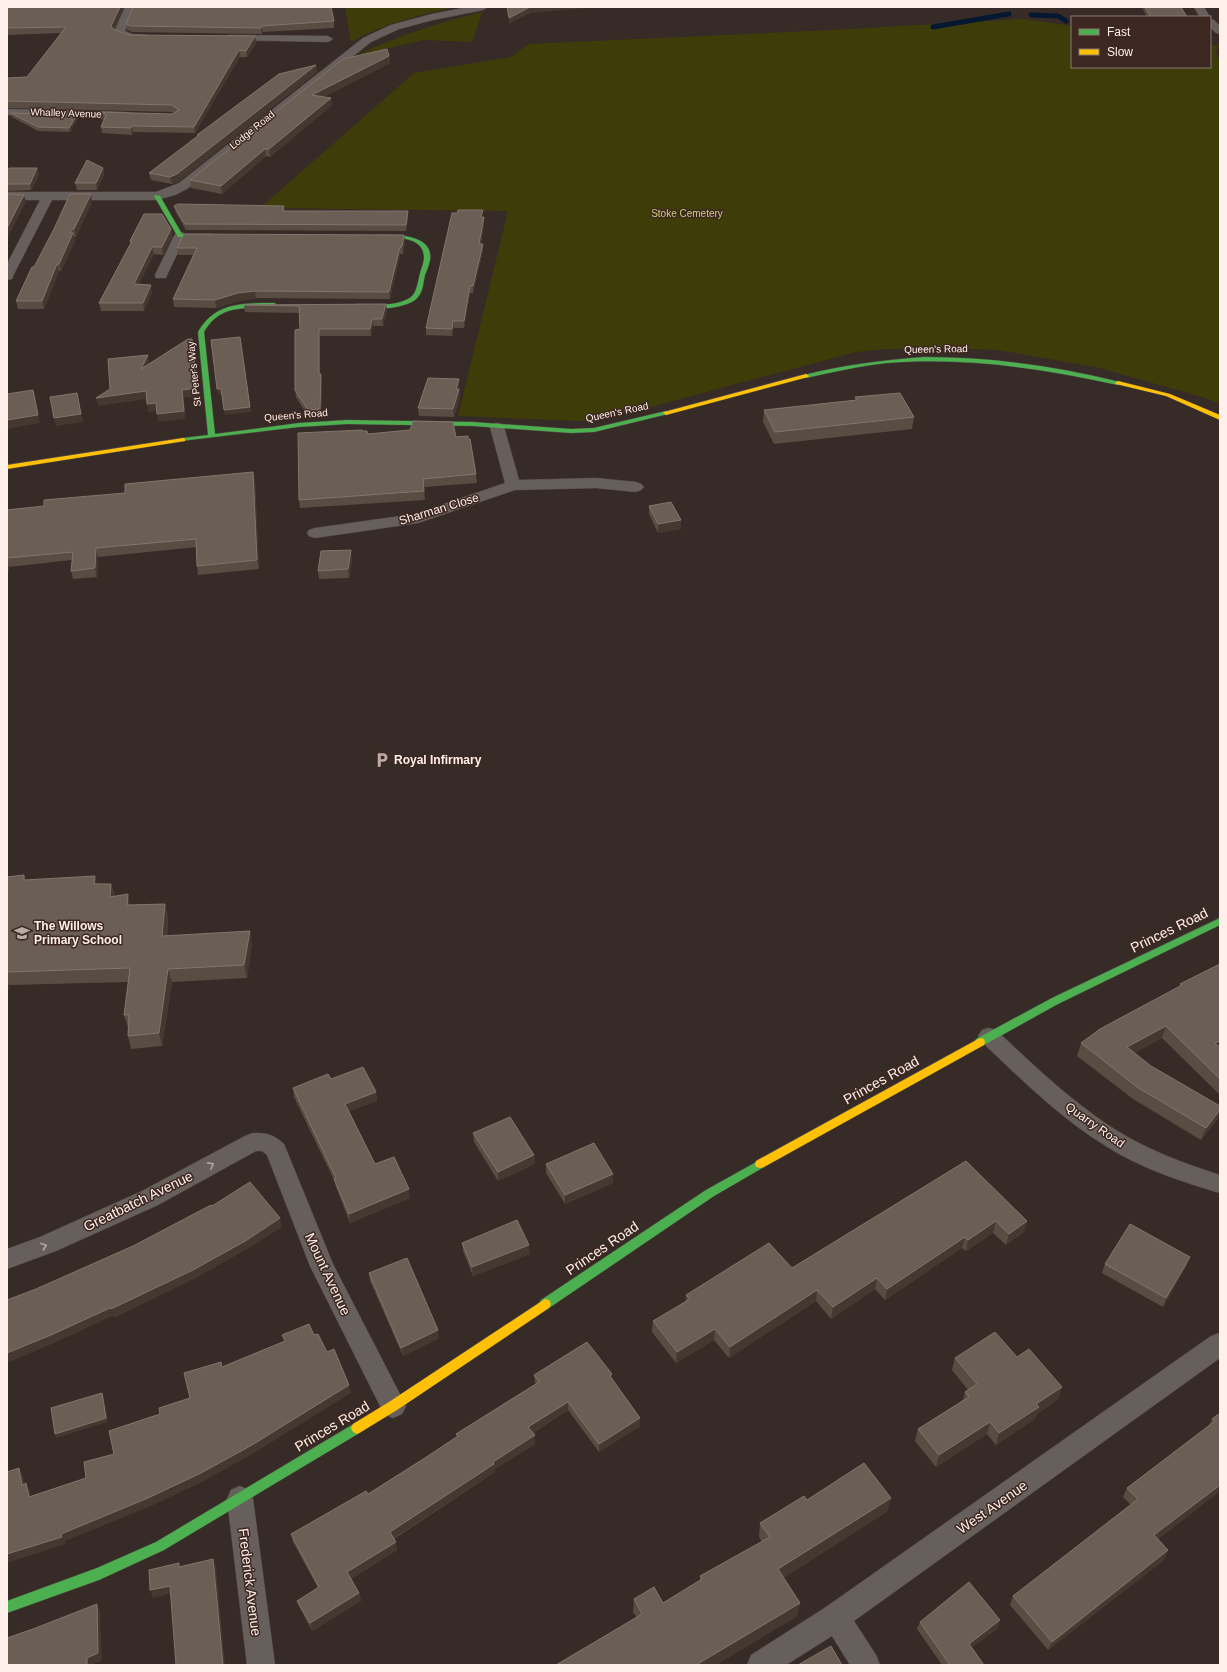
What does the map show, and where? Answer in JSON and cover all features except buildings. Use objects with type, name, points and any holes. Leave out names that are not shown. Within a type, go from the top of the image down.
[{"type":"street","points":[[130,7],[119,32],[130,37],[152,37]]},
{"type":"street","name":"Lodge Road","points":[[7,196],[156,196],[171,192],[183,186],[367,40],[395,27],[432,17],[482,7]]},
{"type":"street","points":[[1199,7],[1204,16]]},
{"type":"street","points":[[1211,23],[1220,31]]},
{"type":"street","points":[[219,38],[328,39]]},
{"type":"street","name":"Whalley Avenue","points":[[7,112],[133,115]]},
{"type":"street","points":[[7,276],[48,196]]},
{"type":"street","points":[[156,196],[180,236]]},
{"type":"street","points":[[180,236],[220,236]]},
{"type":"street","points":[[160,275],[180,236]]},
{"type":"street","points":[[348,306],[387,306],[401,304],[413,299],[418,292],[428,253],[426,246],[419,240],[408,237],[369,237]]},
{"type":"street","name":"St Peter's Way","points":[[212,436],[201,332],[202,326],[222,311],[237,306],[287,305]]},
{"type":"street","name":"Queen's Road","points":[[7,467],[212,436],[299,425],[347,422],[473,424],[498,427],[571,431],[594,430],[654,416],[838,368],[893,361],[952,358],[1017,363],[1085,375],[1168,395],[1220,418]]},
{"type":"street","points":[[498,427],[513,485]]},
{"type":"street","name":"Sharman Close","points":[[315,533],[418,518],[513,485],[598,479],[636,487]]},
{"type":"street","name":"Princes Road","points":[[7,1607],[99,1574],[160,1546],[393,1406],[710,1193],[989,1036],[1055,1001],[1220,921]]},
{"type":"street","name":"Quarry Road","points":[[989,1036],[1073,1112],[1115,1141],[1147,1158],[1220,1184]]},
{"type":"street","name":"Greatbatch Avenue","points":[[7,1259],[48,1244],[150,1198],[253,1142],[267,1142]]},
{"type":"street","name":"Mount Avenue","points":[[267,1142],[276,1150],[322,1266],[393,1406]]},
{"type":"street","name":"West Avenue","points":[[761,1665],[836,1617],[1220,1344]]},
{"type":"street","name":"Frederick Avenue","points":[[240,1499],[261,1665]]},
{"type":"street","points":[[836,1617],[866,1665]]},
{"type":"green space","points":[[345,7],[457,7],[402,20],[351,42]]},
{"type":"green space","points":[[482,12],[472,42],[424,40],[358,55],[388,41],[419,30]]},
{"type":"green space","name":"Stoke Cemetery","points":[[1023,19],[1071,26],[1071,68],[1211,68],[1211,45],[1220,45],[1216,52],[1220,63],[1220,404],[1205,398],[1096,367],[997,350],[952,348],[885,349],[856,352],[628,413],[583,421],[458,416],[508,211],[260,208],[414,73],[511,57],[529,44],[833,30]]},
{"type":"waterway","points":[[933,27],[1009,14]]},
{"type":"waterway","points":[[1031,15],[1058,16],[1066,21]]},
{"type":"traffic: fast","points":[[157,196],[180,236],[212,236]]},
{"type":"traffic: fast","points":[[356,306],[391,306],[411,300],[419,290],[426,266],[427,255],[425,248],[421,243],[407,238],[375,237]]},
{"type":"traffic: fast","points":[[212,435],[201,332],[206,323],[213,316],[222,311],[242,306],[274,305]]},
{"type":"traffic: fast","points":[[806,376],[846,367],[885,362],[924,359],[962,359],[1040,367],[1118,383]]},
{"type":"traffic: fast","points":[[183,440],[299,425],[347,422],[473,424],[571,431],[594,430],[666,413]]},
{"type":"traffic: fast","points":[[980,1042],[1055,1001],[1220,921]]},
{"type":"traffic: fast","points":[[545,1304],[710,1193],[760,1164]]},
{"type":"traffic: fast","points":[[7,1607],[99,1574],[160,1546],[357,1428]]},
{"type":"traffic: slow","points":[[666,413],[806,376]]},
{"type":"traffic: slow","points":[[1118,383],[1168,395],[1220,418]]},
{"type":"traffic: slow","points":[[7,467],[183,440]]},
{"type":"traffic: slow","points":[[760,1164],[980,1042]]},
{"type":"traffic: slow","points":[[357,1428],[393,1406],[545,1304]]},
{"type":"place","name":"Royal Infirmary","points":[[382,760]]},
{"type":"place","name":"The Willows Primary School","points":[[22,933]]}]
